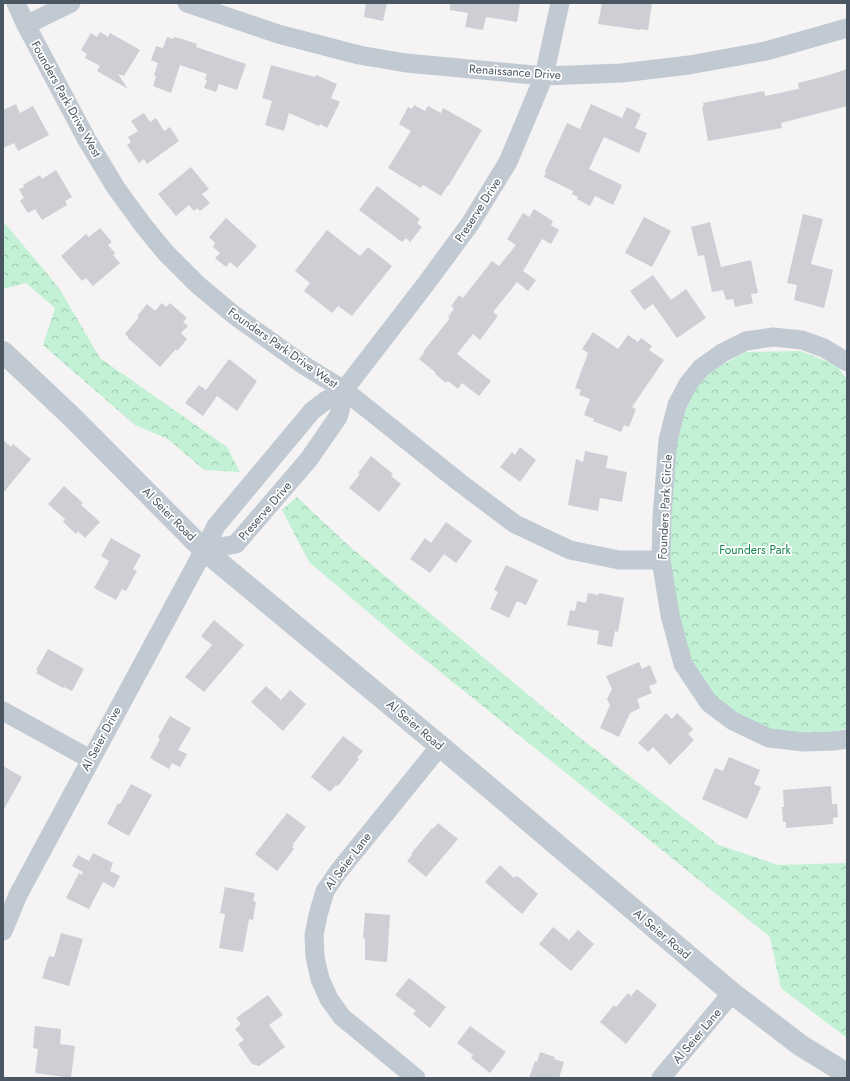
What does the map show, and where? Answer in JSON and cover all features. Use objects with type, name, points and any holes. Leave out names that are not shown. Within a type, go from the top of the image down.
[{"type":"street","name":"Founders Park Drive West","points":[[16,3],[26,25],[87,140],[116,188],[165,252],[198,285],[234,315],[305,366],[344,390],[459,482],[515,524],[570,550],[619,560],[661,560]]},
{"type":"street","points":[[26,25],[71,3]]},
{"type":"street","name":"Renaissance Drive","points":[[187,3],[278,34],[359,55],[406,62],[544,76],[622,73],[689,65],[766,51],[847,28]]},
{"type":"street","name":"Preserve Drive","points":[[204,550],[216,526],[312,411],[325,400],[344,390],[470,224],[508,162],[544,76],[560,3]]},
{"type":"street","name":"Founders Park Circle","points":[[847,362],[824,348],[802,340],[773,337],[746,340],[722,353],[701,368],[688,384],[677,405],[668,440],[662,516],[661,560],[670,615],[682,664],[709,703],[733,721],[769,738],[804,742],[833,742],[847,739]]},
{"type":"street","name":"Al Seier Road","points":[[3,352],[73,418],[204,550],[440,746],[732,993],[800,1045],[847,1074]]},
{"type":"street","name":"Preserve Drive","points":[[204,550],[236,544],[309,459],[338,417],[344,390]]},
{"type":"street","name":"Al Seier Drive","points":[[3,931],[18,895],[204,550]]},
{"type":"street","points":[[3,711],[90,759]]},
{"type":"street","name":"Al Seier Lane","points":[[416,1078],[342,1017],[329,999],[320,979],[315,957],[314,935],[325,891],[440,746]]},
{"type":"street","name":"Al Seier Lane","points":[[661,1078],[732,993]]},
{"type":"green space","points":[[3,221],[59,288],[100,358],[227,447],[240,472],[204,470],[168,439],[135,425],[43,345],[55,308],[26,283],[3,289]]},
{"type":"green space","name":"Founders Park","points":[[801,351],[836,365],[847,379],[847,728],[809,738],[762,729],[712,704],[685,663],[661,559],[676,415],[703,375],[746,352]]},
{"type":"green space","points":[[297,497],[349,546],[584,741],[719,845],[778,865],[847,863],[847,1038],[781,988],[770,937],[408,646],[309,562],[282,510]]},
{"type":"building","points":[[366,3],[387,3],[383,21],[364,17]]},
{"type":"building","points":[[450,3],[520,3],[517,22],[486,17],[483,30],[465,27],[468,13],[450,10]]},
{"type":"building","points":[[602,3],[652,3],[648,30],[598,24]]},
{"type":"building","points":[[100,32],[108,37],[110,33],[140,50],[124,76],[118,74],[128,89],[97,71],[100,66],[85,58],[87,54],[81,50],[91,33],[97,37]]},
{"type":"building","points":[[167,37],[173,39],[174,37],[179,38],[197,44],[196,47],[246,64],[237,90],[219,84],[216,92],[204,88],[207,80],[205,80],[207,74],[180,65],[171,93],[153,86],[156,76],[154,75],[158,63],[151,60],[156,46],[163,48]]},
{"type":"building","points":[[271,65],[315,77],[316,75],[337,84],[331,98],[340,102],[327,128],[289,113],[284,131],[265,125],[272,101],[262,98]]},
{"type":"building","points":[[847,69],[847,106],[781,123],[782,128],[708,141],[702,107],[704,106],[703,103],[764,91],[765,96],[799,89],[798,83]]},
{"type":"building","points":[[16,104],[20,113],[33,106],[49,135],[18,151],[14,143],[3,148],[3,110]]},
{"type":"building","points":[[591,104],[622,118],[627,107],[641,114],[635,128],[647,133],[639,153],[604,137],[589,169],[622,185],[613,205],[595,196],[590,206],[577,199],[578,197],[572,194],[573,191],[544,177],[545,171],[567,123],[580,129]]},
{"type":"building","points":[[414,105],[425,111],[428,106],[441,113],[443,108],[482,130],[441,196],[423,185],[421,188],[388,168],[411,131],[399,124],[408,107],[412,109]]},
{"type":"building","points":[[144,113],[150,122],[156,118],[164,131],[170,127],[179,141],[147,164],[144,159],[139,163],[127,145],[131,142],[128,137],[138,131],[131,121]]},
{"type":"building","points":[[191,167],[209,189],[202,194],[210,203],[200,211],[197,208],[194,211],[189,205],[176,216],[158,194]]},
{"type":"building","points":[[56,170],[72,197],[65,201],[67,205],[42,220],[35,209],[28,213],[20,201],[24,198],[19,189],[40,175],[42,179]]},
{"type":"building","points":[[377,186],[420,219],[417,223],[422,227],[410,242],[406,238],[402,242],[359,210]]},
{"type":"building","points":[[534,209],[553,221],[551,225],[559,230],[551,244],[542,239],[523,271],[536,280],[528,291],[517,282],[493,312],[498,316],[480,340],[473,334],[457,354],[491,381],[479,396],[462,383],[458,389],[448,381],[446,383],[419,359],[450,318],[448,317],[454,309],[451,306],[459,295],[463,298],[492,261],[499,266],[516,245],[507,239],[523,213],[529,217]]},
{"type":"building","points":[[803,214],[823,219],[811,264],[833,270],[824,308],[794,300],[797,285],[787,283]]},
{"type":"building","points":[[644,217],[671,231],[652,267],[625,253]]},
{"type":"building","points":[[226,218],[257,246],[237,268],[230,262],[226,267],[215,258],[220,253],[213,247],[215,243],[209,237]]},
{"type":"building","points":[[710,222],[721,267],[751,260],[758,293],[751,294],[753,303],[735,307],[733,299],[726,300],[723,290],[712,292],[704,255],[698,256],[691,227]]},
{"type":"building","points":[[100,228],[112,242],[108,245],[115,253],[113,255],[120,263],[93,286],[86,278],[82,281],[61,256],[86,234],[89,237]]},
{"type":"building","points":[[327,230],[360,256],[368,247],[392,266],[352,316],[338,306],[332,313],[304,291],[310,283],[295,271]]},
{"type":"building","points":[[653,275],[671,300],[686,289],[706,318],[677,338],[653,304],[644,310],[630,291]]},
{"type":"building","points":[[162,303],[166,307],[170,303],[187,318],[183,322],[188,326],[181,333],[187,339],[160,367],[125,334],[139,317],[137,316],[147,304],[155,311]]},
{"type":"building","points":[[593,332],[618,349],[628,335],[638,342],[641,338],[652,346],[649,350],[664,360],[632,407],[636,409],[629,427],[624,425],[621,432],[593,421],[594,419],[584,415],[590,399],[579,395],[581,390],[575,388],[588,353],[582,349]]},
{"type":"building","points":[[229,359],[257,381],[237,411],[217,396],[203,416],[185,403],[199,385],[206,390]]},
{"type":"building","points":[[3,440],[11,447],[13,444],[31,459],[3,493]]},
{"type":"building","points":[[520,447],[536,460],[520,482],[500,467],[512,452],[515,455]]},
{"type":"building","points":[[585,451],[608,456],[606,468],[627,472],[622,502],[600,498],[598,511],[568,505],[576,459],[583,462]]},
{"type":"building","points":[[371,456],[393,474],[391,476],[401,484],[379,512],[349,488]]},
{"type":"building","points":[[64,486],[83,503],[81,505],[100,522],[85,538],[78,531],[76,534],[63,522],[65,519],[48,504]]},
{"type":"building","points":[[446,522],[472,541],[456,563],[444,554],[430,573],[410,559],[425,538],[431,543]]},
{"type":"building","points":[[111,538],[141,555],[133,569],[137,571],[126,591],[122,589],[116,600],[94,588],[109,561],[101,556]]},
{"type":"building","points":[[506,565],[538,580],[526,605],[517,601],[509,618],[490,609],[498,592],[494,590]]},
{"type":"building","points":[[588,593],[598,595],[599,593],[624,598],[618,632],[615,631],[612,647],[597,644],[599,631],[567,625],[570,610],[575,611],[577,601],[586,603]]},
{"type":"building","points":[[214,620],[244,645],[204,692],[185,677],[212,645],[201,636]]},
{"type":"building","points":[[48,649],[84,669],[72,691],[64,687],[63,688],[36,673],[38,671],[36,670]]},
{"type":"building","points":[[639,662],[642,669],[650,665],[657,683],[649,686],[652,693],[637,699],[640,708],[630,713],[619,737],[600,728],[610,705],[607,699],[612,689],[606,676]]},
{"type":"building","points":[[266,686],[281,700],[290,690],[306,704],[283,731],[251,702]]},
{"type":"building","points":[[666,713],[672,719],[677,713],[693,729],[688,734],[694,740],[670,765],[653,747],[648,752],[638,743]]},
{"type":"building","points":[[170,716],[191,728],[178,750],[187,754],[180,767],[172,763],[169,769],[150,758],[160,739],[158,737]]},
{"type":"building","points":[[343,736],[363,751],[357,758],[359,759],[338,786],[336,785],[330,792],[311,777]]},
{"type":"building","points":[[729,757],[760,770],[754,784],[761,787],[747,819],[702,799],[715,768],[723,771]]},
{"type":"building","points":[[3,766],[22,777],[3,811]]},
{"type":"building","points":[[131,784],[152,795],[129,836],[107,824],[118,803],[120,804]]},
{"type":"building","points":[[831,786],[832,804],[837,804],[838,817],[833,818],[833,824],[786,828],[786,822],[783,822],[783,790]]},
{"type":"building","points":[[287,813],[306,827],[293,844],[294,845],[292,847],[294,849],[277,871],[255,854]]},
{"type":"building","points":[[438,823],[458,839],[426,877],[407,861],[432,828],[433,829]]},
{"type":"building","points":[[93,853],[113,863],[110,871],[120,876],[114,888],[103,882],[89,909],[66,898],[79,873],[82,875],[83,872],[72,866],[78,855],[89,861]]},
{"type":"building","points":[[500,865],[514,878],[516,876],[520,878],[538,894],[522,914],[485,882]]},
{"type":"building","points":[[225,887],[255,893],[253,901],[256,902],[253,920],[249,919],[243,952],[219,948],[225,914],[220,913]]},
{"type":"building","points":[[365,913],[390,915],[387,962],[365,960],[365,939],[363,938]]},
{"type":"building","points":[[553,927],[569,940],[578,930],[594,944],[571,971],[539,944]]},
{"type":"building","points":[[61,933],[83,939],[69,986],[42,978],[49,956],[54,957]]},
{"type":"building","points":[[409,978],[446,1007],[430,1028],[413,1014],[416,1011],[395,995]]},
{"type":"building","points":[[637,989],[657,1005],[626,1044],[600,1022],[614,1005],[616,1007],[628,993],[631,996]]},
{"type":"building","points":[[268,995],[283,1015],[269,1025],[285,1047],[259,1066],[252,1064],[238,1044],[244,1040],[235,1029],[241,1024],[236,1018]]},
{"type":"building","points":[[35,1026],[61,1029],[60,1044],[75,1046],[71,1078],[35,1073],[38,1049],[33,1048]]},
{"type":"building","points":[[470,1026],[506,1052],[490,1073],[471,1058],[473,1055],[457,1043]]},
{"type":"building","points":[[540,1052],[564,1062],[559,1078],[529,1078]]}]
